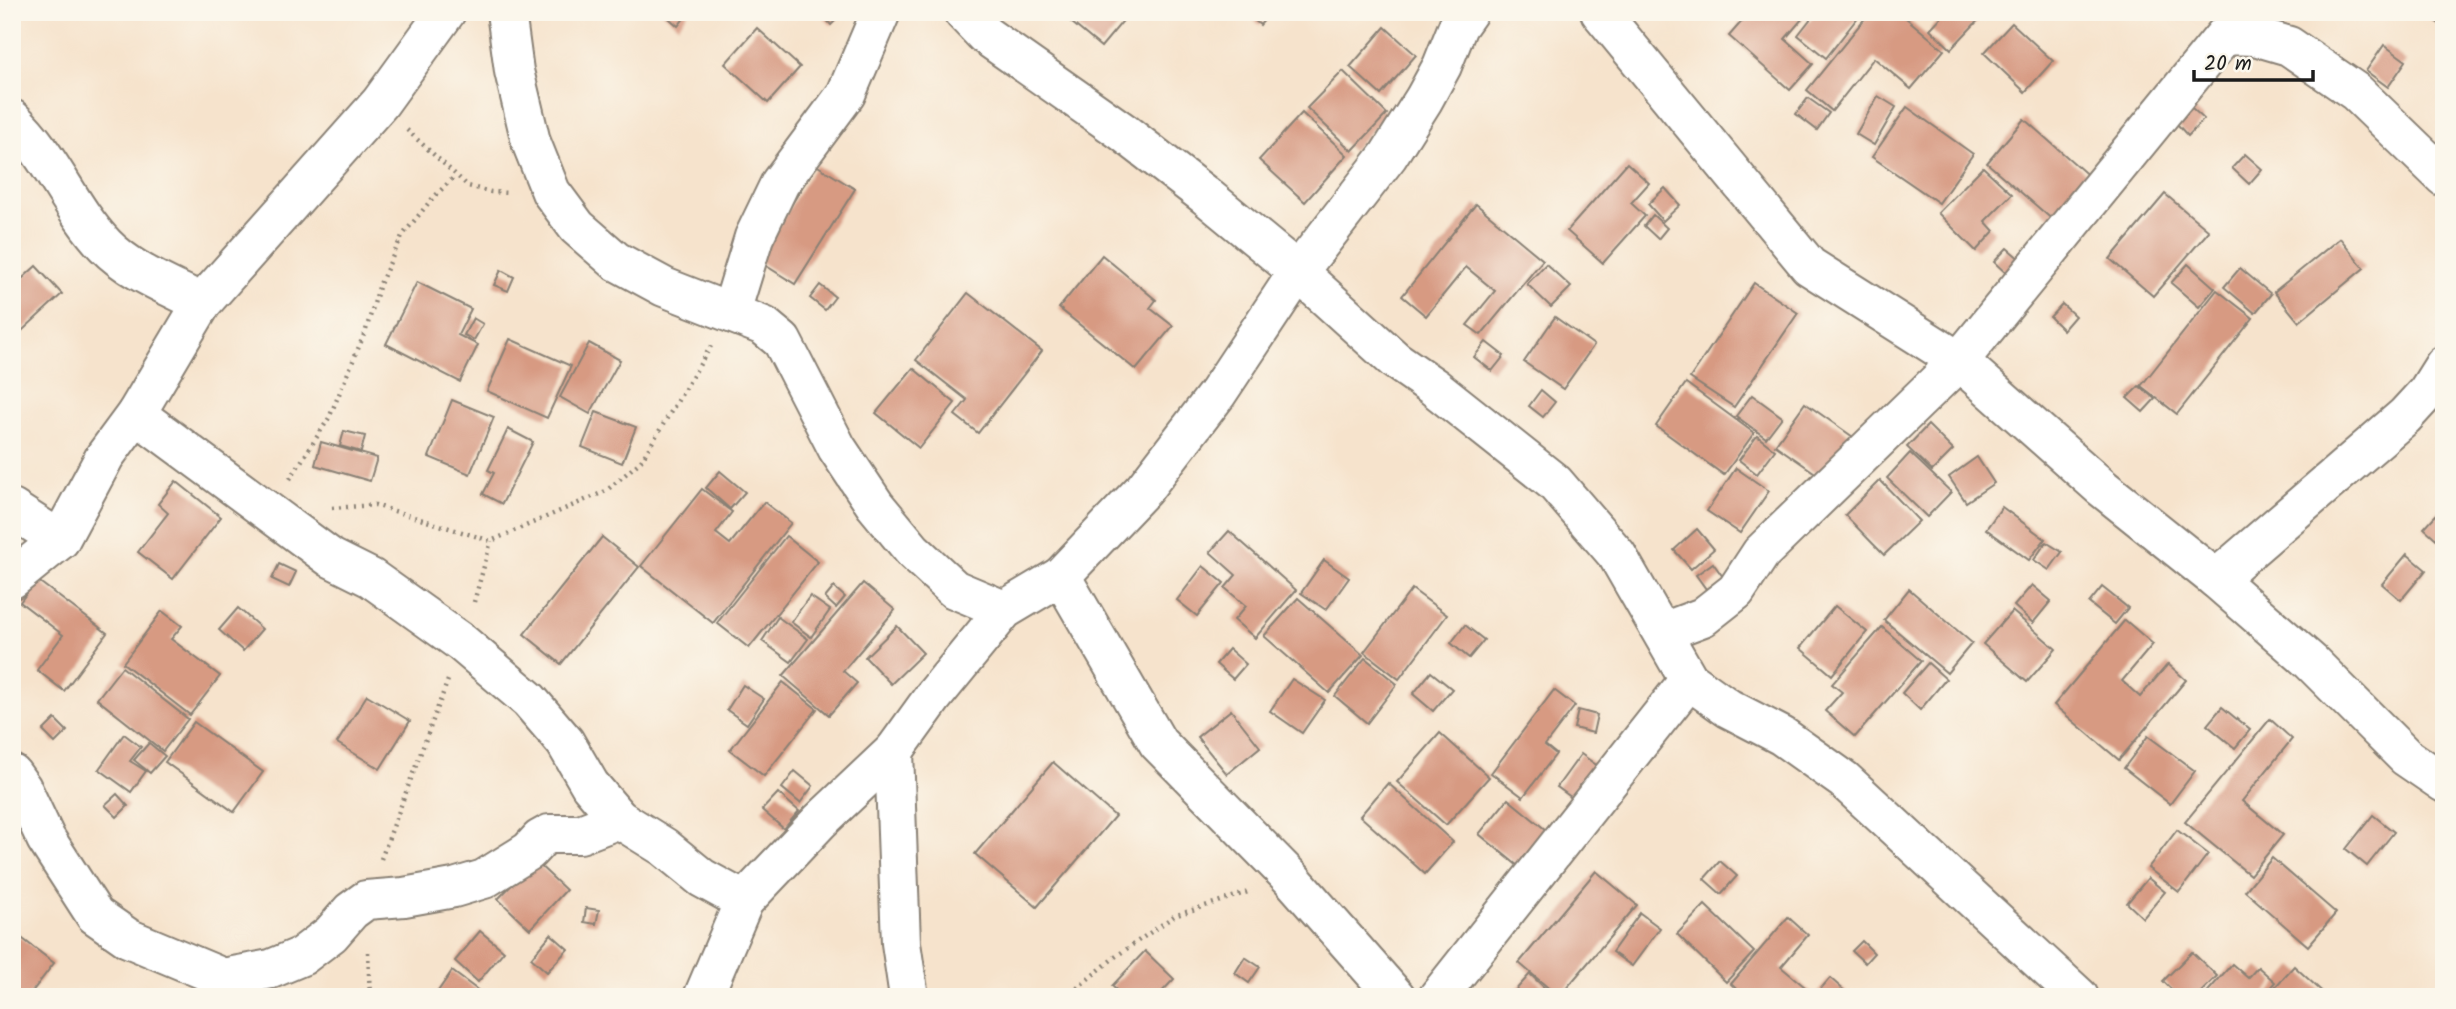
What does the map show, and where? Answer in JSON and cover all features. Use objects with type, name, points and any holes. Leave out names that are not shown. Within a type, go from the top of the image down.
[{"type":"street","points":[[12,579],[60,540],[105,456],[136,414],[202,303],[248,248],[380,103],[446,12]]},
{"type":"street","points":[[506,12],[514,72],[531,142],[551,192],[577,228],[616,261],[664,287],[764,326],[782,341],[837,448],[875,505],[914,551],[954,589],[1004,610]]},
{"type":"street","points":[[731,312],[754,237],[780,183],[846,94],[881,12]]},
{"type":"street","points":[[963,12],[985,35],[1123,132],[1206,196],[1298,272],[1395,360],[1434,387],[1555,483],[1617,555],[1689,680],[1728,708],[1782,736],[1844,780],[2079,997]]},
{"type":"street","points":[[703,997],[744,901],[820,821],[894,751],[933,697],[1004,610],[1061,576],[1144,489],[1217,394],[1298,272],[1388,156],[1424,99],[1442,66],[1458,26],[1468,12]]},
{"type":"street","points":[[1600,12],[1809,266],[1959,361],[2101,487],[2216,579],[2311,663],[2406,757],[2444,783]]},
{"type":"street","points":[[1663,632],[1703,617],[1736,591],[1761,553],[1959,361],[2218,24],[2289,47],[2356,92],[2444,177]]},
{"type":"street","points":[[12,119],[48,162],[77,210],[106,245],[136,269],[202,303]]},
{"type":"street","points":[[2216,579],[2405,416],[2427,392],[2444,365]]},
{"type":"street","points":[[136,414],[331,558],[370,578],[462,643],[529,700],[565,742],[590,785],[619,820],[664,848],[702,878],[744,901]]},
{"type":"street","points":[[12,509],[60,540]]},
{"type":"street","points":[[1061,576],[1158,743],[1291,878],[1396,997]]},
{"type":"street","points":[[1438,997],[1689,680]]},
{"type":"street","points":[[894,751],[901,943],[909,997]]},
{"type":"street","points":[[12,774],[22,788],[46,839],[96,915],[128,938],[266,997]]},
{"type":"street","points":[[223,978],[271,969],[302,956],[331,934],[351,911],[366,900],[404,897],[454,888],[484,879],[523,856],[549,834],[580,834],[619,820]]},
{"type":"path","points":[[380,103],[468,186],[491,192],[551,192]]},
{"type":"path","points":[[269,512],[329,418],[366,330],[380,284],[402,236],[455,176]]},
{"type":"path","points":[[269,512],[375,505],[491,541],[606,491],[641,461],[731,312]]},
{"type":"path","points":[[370,997],[366,900],[462,643],[491,541]]},
{"type":"path","points":[[1066,997],[1115,957],[1174,916],[1291,878]]},
{"type":"building","points":[[662,12],[689,12],[678,26]]},
{"type":"building","points":[[820,12],[844,12],[831,25]]},
{"type":"building","points":[[1059,12],[1122,12],[1127,16],[1101,47]]},
{"type":"building","points":[[1245,12],[1271,12],[1260,25]]},
{"type":"building","points":[[1750,12],[1797,12],[1803,18],[1785,39],[1813,64],[1790,90],[1729,36]]},
{"type":"building","points":[[1816,12],[1862,12],[1826,58],[1798,35]]},
{"type":"building","points":[[1870,12],[1899,12],[1944,50],[1911,89],[1874,58],[1832,111],[1807,90]]},
{"type":"building","points":[[1946,12],[1986,12],[1951,49],[1930,29]]},
{"type":"building","points":[[2421,12],[2444,12],[2444,27]]},
{"type":"building","points":[[2012,23],[2053,61],[2025,92],[1984,53]]},
{"type":"building","points":[[1385,27],[1416,55],[1381,95],[1350,67]]},
{"type":"building","points":[[757,28],[800,67],[768,103],[725,64]]},
{"type":"building","points":[[2384,45],[2406,61],[2388,87],[2366,71]]},
{"type":"building","points":[[1343,71],[1387,114],[1352,151],[1307,108]]},
{"type":"building","points":[[1878,96],[1896,107],[1874,145],[1856,134]]},
{"type":"building","points":[[1808,98],[1829,113],[1817,130],[1796,114]]},
{"type":"building","points":[[1907,107],[1973,154],[1939,203],[1872,157]]},
{"type":"building","points":[[2192,108],[2204,119],[2188,136],[2177,124]]},
{"type":"building","points":[[1302,113],[1347,155],[1305,202],[1259,160]]},
{"type":"building","points":[[2024,119],[2091,178],[2054,221],[1987,163]]},
{"type":"building","points":[[2245,154],[2262,169],[2249,184],[2232,168]]},
{"type":"building","points":[[1627,163],[1649,183],[1631,203],[1645,216],[1603,263],[1567,231]]},
{"type":"building","points":[[816,165],[855,189],[795,284],[757,260]]},
{"type":"building","points":[[1983,167],[2012,194],[1985,221],[1994,231],[1976,251],[1938,213]]},
{"type":"building","points":[[1665,188],[1680,205],[1663,221],[1648,204]]},
{"type":"building","points":[[2165,194],[2209,231],[2153,296],[2110,259]]},
{"type":"building","points":[[1476,204],[1543,260],[1481,335],[1467,325],[1495,291],[1466,267],[1426,316],[1402,296]]},
{"type":"building","points":[[1653,215],[1667,228],[1658,239],[1644,226]]},
{"type":"building","points":[[2340,238],[2364,268],[2299,322],[2274,292]]},
{"type":"building","points":[[2007,248],[2021,260],[2008,275],[1994,262]]},
{"type":"building","points":[[1102,255],[1156,300],[1150,308],[1173,326],[1136,370],[1059,308]]},
{"type":"building","points":[[1546,264],[1571,287],[1551,307],[1527,284]]},
{"type":"building","points":[[2188,264],[2215,288],[2199,307],[2171,283]]},
{"type":"building","points":[[36,266],[62,294],[12,340],[12,288]]},
{"type":"building","points":[[2240,268],[2271,294],[2255,313],[2224,287]]},
{"type":"building","points":[[501,270],[514,277],[508,291],[494,285]]},
{"type":"building","points":[[417,282],[471,309],[458,335],[478,345],[460,382],[386,344]]},
{"type":"building","points":[[1754,283],[1798,313],[1734,407],[1690,378]]},
{"type":"building","points":[[820,285],[835,297],[825,310],[810,298]]},
{"type":"building","points":[[2217,290],[2253,318],[2177,414],[2141,386]]},
{"type":"building","points":[[968,293],[1042,351],[978,433],[955,415],[967,400],[916,360]]},
{"type":"building","points":[[2062,304],[2075,316],[2063,330],[2050,317]]},
{"type":"building","points":[[1555,317],[1594,345],[1563,389],[1524,362]]},
{"type":"building","points":[[473,318],[483,324],[474,340],[464,335]]},
{"type":"building","points":[[510,339],[571,366],[547,418],[487,391]]},
{"type":"building","points":[[1486,342],[1504,356],[1492,371],[1474,357]]},
{"type":"building","points":[[589,343],[620,360],[590,414],[560,397]]},
{"type":"building","points":[[913,368],[955,403],[919,448],[876,413]]},
{"type":"building","points":[[1686,383],[1754,433],[1724,475],[1656,426]]},
{"type":"building","points":[[2139,386],[2155,399],[2143,412],[2127,398]]},
{"type":"building","points":[[1541,390],[1555,402],[1543,417],[1529,406]]},
{"type":"building","points":[[1752,395],[1782,417],[1766,438],[1736,416]]},
{"type":"building","points":[[452,400],[494,417],[470,474],[429,457]]},
{"type":"building","points":[[1805,403],[1853,437],[1824,479],[1775,445]]},
{"type":"building","points":[[596,412],[636,427],[622,463],[582,447]]},
{"type":"building","points":[[1928,425],[1953,450],[1932,471],[1907,447]]},
{"type":"building","points":[[508,429],[533,442],[502,504],[483,494],[494,473],[488,470]]},
{"type":"building","points":[[344,431],[365,436],[361,452],[340,446]]},
{"type":"building","points":[[1757,436],[1775,450],[1757,474],[1739,460]]},
{"type":"building","points":[[321,442],[377,458],[370,481],[315,465]]},
{"type":"building","points":[[1910,453],[1951,492],[1927,517],[1887,478]]},
{"type":"building","points":[[1977,457],[1994,483],[1966,502],[1949,477]]},
{"type":"building","points":[[1736,468],[1769,491],[1740,533],[1707,511]]},
{"type":"building","points":[[720,471],[745,492],[730,509],[706,488]]},
{"type":"building","points":[[1880,480],[1919,521],[1884,555],[1845,515]]},
{"type":"building","points":[[176,481],[221,517],[173,579],[138,552],[168,513],[158,504]]},
{"type":"building","points":[[702,489],[732,512],[716,533],[730,544],[764,502],[791,523],[713,623],[641,566]]},
{"type":"building","points":[[2444,506],[2444,546],[2424,528]]},
{"type":"building","points":[[2002,507],[2045,539],[2029,560],[1986,529]]},
{"type":"building","points":[[1697,529],[1714,549],[1691,569],[1674,550]]},
{"type":"building","points":[[1229,531],[1296,590],[1255,638],[1234,620],[1246,606],[1225,588],[1236,575],[1210,552]]},
{"type":"building","points":[[786,536],[818,562],[749,648],[717,623]]},
{"type":"building","points":[[602,537],[639,567],[561,664],[524,634]]},
{"type":"building","points":[[2046,542],[2062,552],[2049,570],[2034,560]]},
{"type":"building","points":[[2407,554],[2426,570],[2401,600],[2382,584]]},
{"type":"building","points":[[1324,560],[1349,578],[1326,610],[1301,593]]},
{"type":"building","points":[[1713,563],[1723,577],[1706,589],[1696,575]]},
{"type":"building","points":[[279,564],[296,572],[289,587],[272,579]]},
{"type":"building","points":[[1203,566],[1224,583],[1197,616],[1177,600]]},
{"type":"building","points":[[37,580],[107,633],[64,691],[37,670],[63,635],[20,602]]},
{"type":"building","points":[[863,583],[895,610],[843,671],[857,683],[829,715],[783,676]]},
{"type":"building","points":[[2032,585],[2051,601],[2033,623],[2014,606]]},
{"type":"building","points":[[834,587],[845,597],[836,608],[825,598]]},
{"type":"building","points":[[2102,587],[2128,608],[2115,624],[2089,603]]},
{"type":"building","points":[[1412,589],[1447,615],[1399,679],[1364,652]]},
{"type":"building","points":[[1909,589],[1972,643],[1947,673],[1884,620]]},
{"type":"building","points":[[810,596],[830,610],[811,637],[791,622]]},
{"type":"building","points":[[1298,598],[1363,655],[1329,693],[1264,636]]},
{"type":"building","points":[[1835,606],[1867,632],[1832,675],[1800,648]]},
{"type":"building","points":[[238,608],[262,629],[243,651],[219,630]]},
{"type":"building","points":[[162,611],[182,626],[171,639],[220,676],[190,715],[123,663]]},
{"type":"building","points":[[2012,611],[2056,649],[2027,682],[1983,644]]},
{"type":"building","points":[[778,617],[808,639],[791,662],[762,641]]},
{"type":"building","points":[[2125,620],[2153,644],[2122,681],[2140,697],[2168,664],[2186,680],[2119,760],[2054,705]]},
{"type":"building","points":[[1465,625],[1484,640],[1469,658],[1451,643]]},
{"type":"building","points":[[897,626],[923,653],[891,684],[865,657]]},
{"type":"building","points":[[1882,627],[1921,661],[1855,737],[1825,711],[1842,692],[1832,684]]},
{"type":"building","points":[[1229,649],[1246,664],[1233,679],[1216,664]]},
{"type":"building","points":[[1365,658],[1397,684],[1367,723],[1335,696]]},
{"type":"building","points":[[1928,663],[1946,679],[1920,710],[1902,693]]},
{"type":"building","points":[[122,667],[188,719],[163,751],[97,699]]},
{"type":"building","points":[[1431,672],[1452,689],[1433,711],[1413,694]]},
{"type":"building","points":[[1292,679],[1325,700],[1302,733],[1270,711]]},
{"type":"building","points":[[783,682],[817,709],[764,776],[730,750]]},
{"type":"building","points":[[743,685],[764,699],[747,724],[727,710]]},
{"type":"building","points":[[1554,690],[1575,706],[1545,745],[1556,754],[1523,797],[1491,773]]},
{"type":"building","points":[[367,695],[410,721],[380,769],[337,743]]},
{"type":"building","points":[[2222,707],[2250,730],[2235,748],[2207,725]]},
{"type":"building","points":[[1231,710],[1260,747],[1227,774],[1197,737]]},
{"type":"building","points":[[1578,710],[1597,715],[1593,733],[1574,728]]},
{"type":"building","points":[[55,719],[67,731],[55,743],[43,731]]},
{"type":"building","points":[[2270,719],[2292,739],[2242,801],[2283,835],[2250,875],[2185,822]]},
{"type":"building","points":[[194,722],[263,772],[234,812],[165,762]]},
{"type":"building","points":[[1440,733],[1489,777],[1446,825],[1397,782]]},
{"type":"building","points":[[124,734],[141,747],[130,761],[146,771],[131,792],[99,769]]},
{"type":"building","points":[[2148,736],[2195,771],[2170,804],[2124,768]]},
{"type":"building","points":[[149,743],[165,756],[150,773],[134,760]]},
{"type":"building","points":[[1581,754],[1606,772],[1582,805],[1557,787]]},
{"type":"building","points":[[1053,762],[1115,816],[1037,907],[975,854]]},
{"type":"building","points":[[795,771],[813,786],[800,803],[782,788]]},
{"type":"building","points":[[1388,783],[1453,842],[1425,874],[1360,816]]},
{"type":"building","points":[[778,793],[799,811],[784,829],[762,810]]},
{"type":"building","points":[[117,794],[128,806],[117,817],[105,805]]},
{"type":"building","points":[[1508,799],[1552,835],[1523,870],[1479,834]]},
{"type":"building","points":[[2373,815],[2394,832],[2367,866],[2346,849]]},
{"type":"building","points":[[2177,830],[2208,854],[2179,892],[2148,868]]},
{"type":"building","points":[[2272,858],[2336,913],[2308,946],[2245,891]]},
{"type":"building","points":[[535,861],[566,890],[530,929],[498,899]]},
{"type":"building","points":[[1720,861],[1737,876],[1721,894],[1704,879]]},
{"type":"building","points":[[1596,871],[1637,905],[1559,997],[1519,963]]},
{"type":"building","points":[[2148,878],[2165,892],[2143,918],[2127,903]]},
{"type":"building","points":[[1705,905],[1754,952],[1726,982],[1677,934]]},
{"type":"building","points":[[586,908],[599,910],[596,924],[584,922]]},
{"type":"building","points":[[1640,913],[1660,928],[1632,966],[1612,952]]},
{"type":"building","points":[[1788,917],[1808,935],[1781,967],[1817,997],[1745,997],[1731,984]]},
{"type":"building","points":[[480,931],[504,951],[478,982],[455,961]]},
{"type":"building","points":[[551,934],[568,949],[547,972],[531,958]]},
{"type":"building","points":[[19,936],[54,963],[28,997],[12,997],[12,945]]},
{"type":"building","points":[[1862,941],[1874,953],[1865,963],[1852,951]]},
{"type":"building","points":[[1145,951],[1174,979],[1157,997],[1124,997],[1112,986]]},
{"type":"building","points":[[2192,952],[2217,976],[2196,997],[2179,997],[2163,981]]},
{"type":"building","points":[[1245,957],[1260,967],[1249,983],[1235,973]]},
{"type":"building","points":[[2232,964],[2248,978],[2258,967],[2275,982],[2262,997],[2203,997]]},
{"type":"building","points":[[2294,966],[2328,997],[2266,997]]},
{"type":"building","points":[[452,971],[487,997],[434,997]]},
{"type":"building","points":[[1530,974],[1550,993],[1547,997],[1520,997],[1514,992]]},
{"type":"building","points":[[1830,978],[1846,992],[1842,997],[1822,997],[1817,993]]}]
